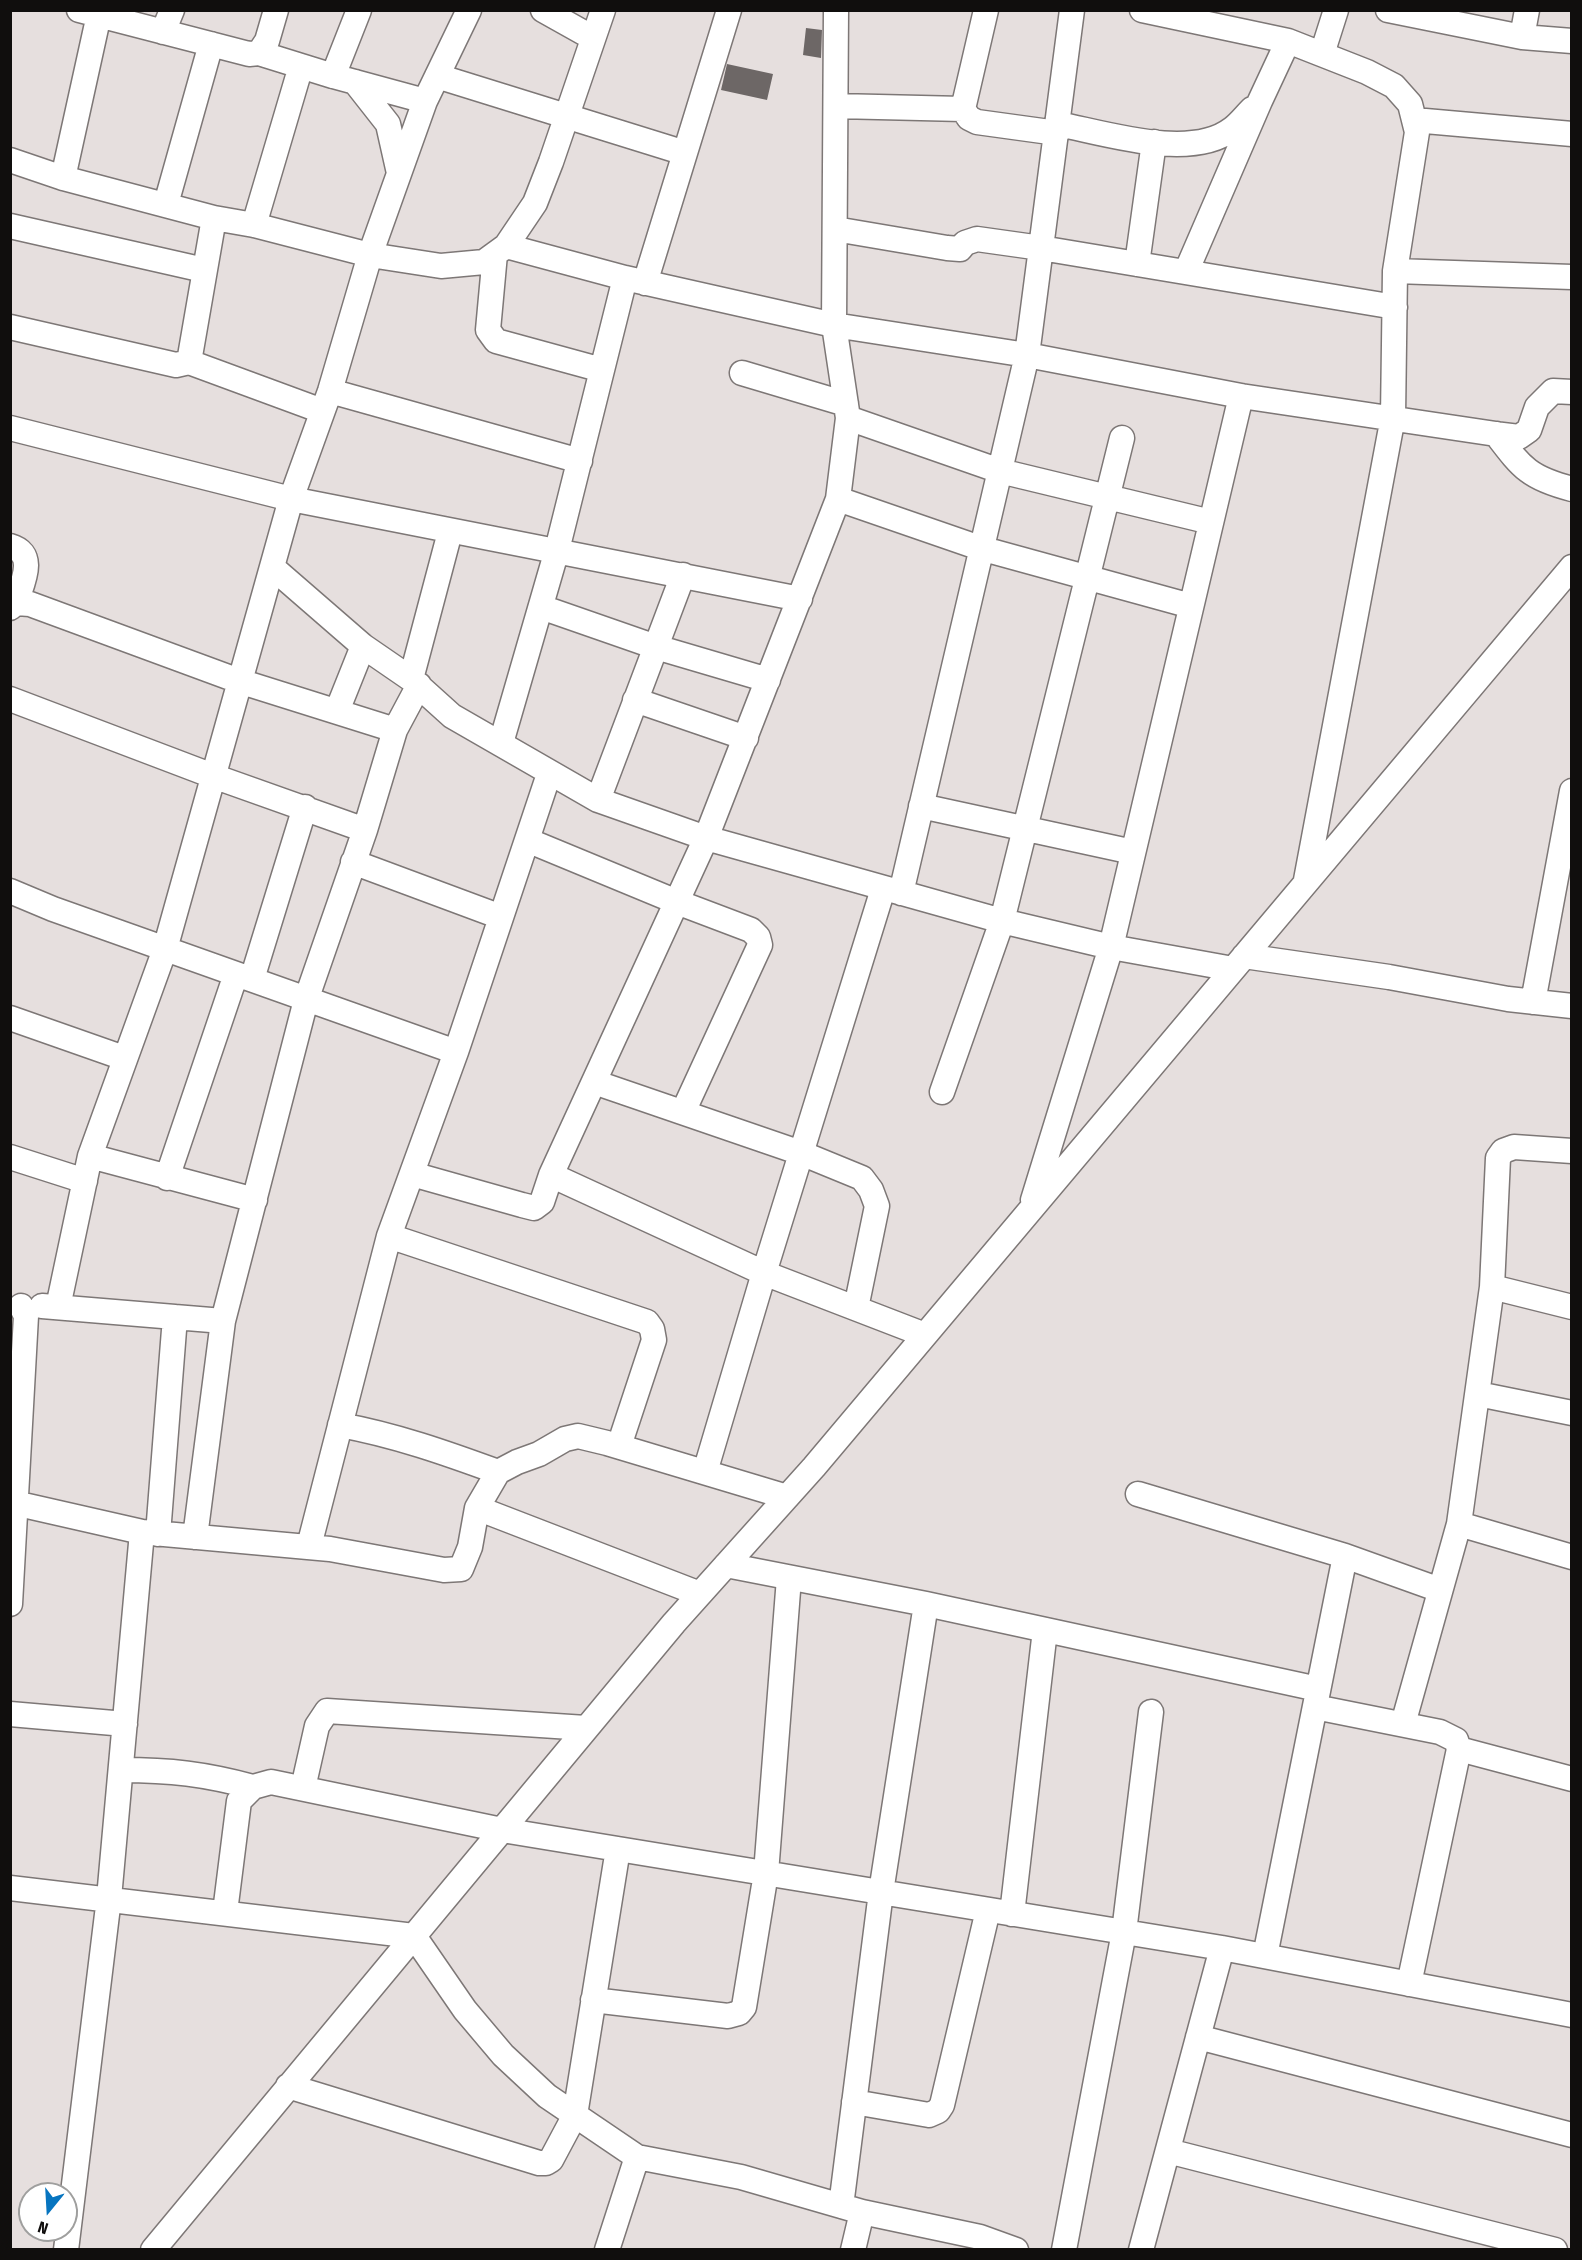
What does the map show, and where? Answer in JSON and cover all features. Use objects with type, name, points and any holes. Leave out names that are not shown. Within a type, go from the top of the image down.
[{"type":"street","points":[[259,53],[267,41],[276,10]]},
{"type":"street","points":[[344,79],[359,10]]},
{"type":"street","points":[[58,1307],[90,1156],[165,949],[238,681],[291,499],[326,401],[370,255],[425,101],[468,10]]},
{"type":"street","points":[[543,10],[593,38]]},
{"type":"street","points":[[10,159],[63,178],[214,218],[254,225],[370,255],[441,266],[484,262],[500,250],[535,203],[603,10]]},
{"type":"street","points":[[501,743],[558,550],[602,370],[685,153],[729,10]]},
{"type":"street","points":[[412,1174],[534,1208],[542,1202],[551,1175],[706,838],[838,499],[847,411],[834,325],[836,10]]},
{"type":"street","points":[[986,10],[963,110],[969,118],[977,122],[1058,128],[1167,145],[1198,144],[1231,130],[1260,101]]},
{"type":"street","points":[[705,1472],[801,1153],[921,806],[1027,355],[1072,10]]},
{"type":"street","points":[[1142,10],[1288,41],[1322,54],[1394,86],[1410,104],[1417,132],[1395,271],[1393,417],[1305,883]]},
{"type":"street","points":[[1322,54],[1336,10]]},
{"type":"street","points":[[1388,10],[1420,14],[1522,37],[1572,41]]},
{"type":"street","points":[[1522,37],[1527,10]]},
{"type":"street","points":[[63,178],[92,13],[167,21],[211,44],[249,54],[259,53],[425,101]]},
{"type":"street","points":[[1186,272],[1288,41]]},
{"type":"street","points":[[166,204],[211,44]]},
{"type":"street","points":[[254,225],[301,66]]},
{"type":"street","points":[[437,76],[566,118],[685,153]]},
{"type":"street","points":[[344,79],[388,124],[399,173]]},
{"type":"street","points":[[836,106],[963,110]]},
{"type":"street","points":[[1414,120],[1572,134]]},
{"type":"street","points":[[1137,264],[1154,142]]},
{"type":"street","points":[[189,362],[214,218]]},
{"type":"street","points":[[10,226],[204,270]]},
{"type":"street","points":[[835,229],[960,249],[965,243],[977,239],[1395,307]]},
{"type":"street","points":[[500,250],[834,325],[1027,355],[1240,396],[1496,434],[1519,437],[1529,430],[1537,407],[1553,391],[1572,392]]},
{"type":"street","points":[[500,250],[488,330],[496,341],[602,370]]},
{"type":"street","points":[[1395,271],[1572,277]]},
{"type":"street","points":[[10,327],[176,365],[189,362],[326,401],[580,461]]},
{"type":"street","points":[[742,373],[1000,471],[1211,522]]},
{"type":"street","points":[[1030,1210],[1111,947],[1240,396]]},
{"type":"street","points":[[10,428],[291,499],[800,599]]},
{"type":"street","points":[[1496,434],[1521,466],[1545,482],[1572,489]]},
{"type":"street","points":[[942,1092],[1002,921],[1122,438]]},
{"type":"street","points":[[838,499],[980,548],[1191,606]]},
{"type":"street","points":[[195,1537],[223,1322],[306,1000],[365,830],[395,730],[415,682],[450,532]]},
{"type":"street","points":[[10,546],[20,549],[25,556],[27,567],[13,605],[30,604],[238,681],[395,730]]},
{"type":"street","points":[[272,567],[363,646],[415,682],[452,716],[501,743],[549,774],[598,800],[706,838],[1002,921],[1111,947],[1389,977],[1508,999],[1572,1006]]},
{"type":"street","points":[[153,2250],[586,1728],[699,1594],[787,1497],[925,1335],[1572,567]]},
{"type":"street","points":[[598,800],[682,575]]},
{"type":"street","points":[[1547,595],[1572,598]]},
{"type":"street","points":[[541,607],[656,646],[768,680]]},
{"type":"street","points":[[337,711],[363,646]]},
{"type":"street","points":[[10,699],[213,776],[365,830]]},
{"type":"street","points":[[635,700],[746,738]]},
{"type":"street","points":[[309,1546],[389,1236],[456,1052],[549,774]]},
{"type":"street","points":[[1533,1002],[1572,791]]},
{"type":"street","points":[[921,806],[1133,852]]},
{"type":"street","points":[[167,1178],[305,807]]},
{"type":"street","points":[[527,840],[751,930],[758,937],[759,945],[683,1112]]},
{"type":"street","points":[[353,862],[501,917]]},
{"type":"street","points":[[10,891],[53,909],[456,1052]]},
{"type":"street","points":[[10,1018],[124,1058]]},
{"type":"street","points":[[594,1082],[801,1153],[862,1178],[871,1190],[877,1206],[856,1308]]},
{"type":"street","points":[[1403,1724],[1459,1524],[1492,1287],[1498,1158],[1503,1151],[1514,1147],[1572,1151]]},
{"type":"street","points":[[90,1156],[255,1200]]},
{"type":"street","points":[[10,1157],[85,1181]]},
{"type":"street","points":[[551,1175],[764,1273],[925,1335]]},
{"type":"street","points":[[389,1236],[647,1322],[652,1329],[654,1340],[619,1446]]},
{"type":"street","points":[[1492,1287],[1572,1307]]},
{"type":"street","points":[[16,1303],[223,1322]]},
{"type":"street","points":[[10,1604],[26,1317],[16,1303]]},
{"type":"street","points":[[66,2250],[109,1898],[125,1724],[176,1317]]},
{"type":"street","points":[[1478,1394],[1572,1413]]},
{"type":"street","points":[[340,1425],[430,1447],[498,1472]]},
{"type":"street","points":[[14,1502],[150,1533],[309,1546],[444,1570],[461,1569],[470,1546],[477,1509],[498,1472],[539,1454],[565,1439],[578,1436],[619,1446],[787,1497]]},
{"type":"street","points":[[1138,1494],[1345,1556],[1440,1590]]},
{"type":"street","points":[[477,1509],[699,1594]]},
{"type":"street","points":[[1459,1524],[1572,1557]]},
{"type":"street","points":[[1265,1956],[1345,1556]]},
{"type":"street","points":[[726,1565],[1045,1630],[1317,1698],[1403,1724],[1440,1732],[1456,1740],[1460,1749],[1409,1984]]},
{"type":"street","points":[[593,2000],[728,2016],[738,2013],[744,2007],[766,1874],[789,1578]]},
{"type":"street","points":[[853,2250],[851,2209],[854,2102],[881,1892],[926,1604]]},
{"type":"street","points":[[1011,1914],[1045,1630]]},
{"type":"street","points":[[303,1788],[317,1726],[327,1711],[586,1728]]},
{"type":"street","points":[[1064,2250],[1124,1932],[1151,1712]]},
{"type":"street","points":[[10,1714],[125,1724]]},
{"type":"street","points":[[1460,1749],[1572,1779]]},
{"type":"street","points":[[121,1770],[162,1770],[213,1776],[253,1787]]},
{"type":"street","points":[[225,1912],[239,1801],[253,1787],[271,1782],[502,1830],[1222,1948],[1572,2015]]},
{"type":"street","points":[[288,2086],[539,2163],[551,2160],[575,2115],[618,1849]]},
{"type":"street","points":[[10,1887],[414,1936],[465,2010],[503,2055],[547,2096],[637,2157],[741,2177],[851,2209],[980,2237],[1016,2250]]},
{"type":"street","points":[[854,2102],[929,2115],[938,2111],[942,2105],[988,1910]]},
{"type":"street","points":[[1141,2250],[1222,1948]]},
{"type":"street","points":[[1198,2037],[1572,2136]]},
{"type":"street","points":[[1168,2151],[1555,2250]]},
{"type":"street","points":[[607,2250],[637,2157]]},
{"type":"building","points":[[806,28],[822,30],[821,58],[803,55]]},
{"type":"building","points":[[727,64],[773,74],[767,100],[721,90]]}]
